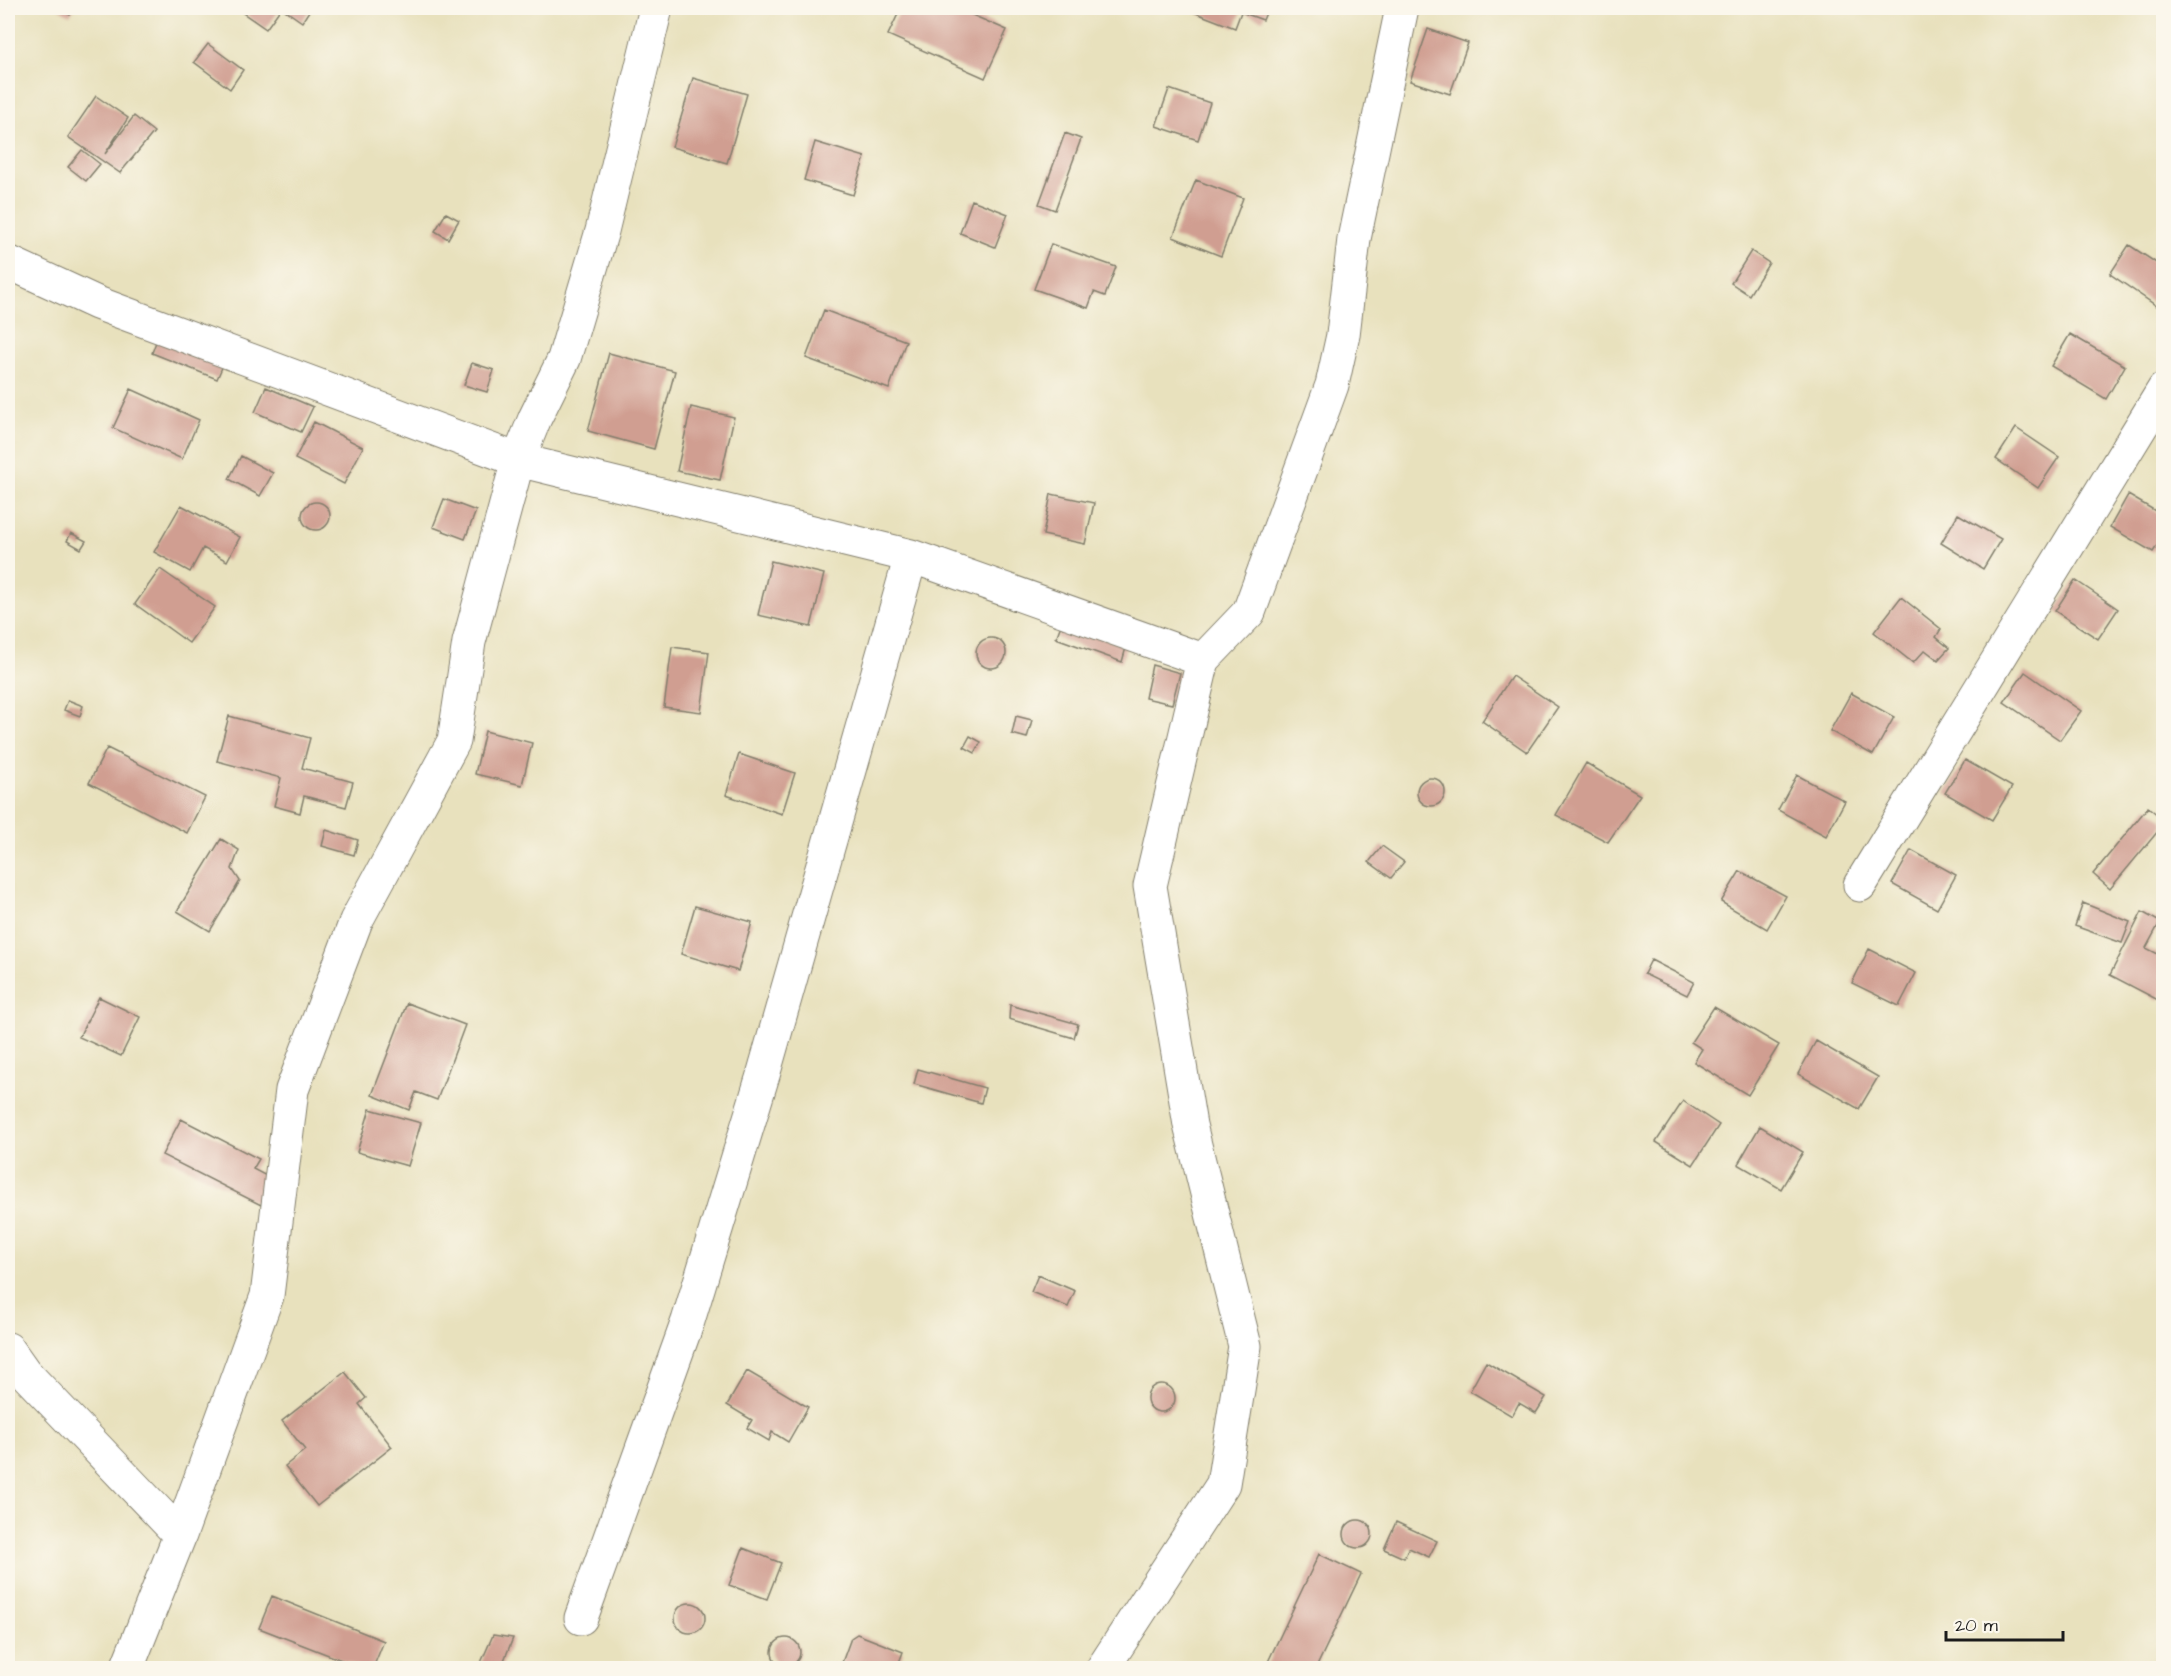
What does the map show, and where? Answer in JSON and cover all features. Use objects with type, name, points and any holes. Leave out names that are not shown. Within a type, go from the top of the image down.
[{"type":"street","points":[[127,1668],[180,1535],[267,1296],[292,1090],[356,921],[454,741],[469,642],[518,460],[535,418],[564,359],[602,231],[656,8]]},
{"type":"street","points":[[1103,1668],[1223,1484],[1245,1346],[1190,1125],[1150,886],[1203,660],[1249,612],[1332,385],[1343,335],[1354,239],[1402,8]]},
{"type":"street","points":[[8,262],[97,303],[518,460],[910,556],[1203,660]]},
{"type":"street","points":[[1860,885],[2163,389]]},
{"type":"street","points":[[580,1618],[688,1321],[764,1072],[910,556]]},
{"type":"street","points":[[8,1349],[25,1373],[180,1535]]},
{"type":"building","points":[[58,8],[75,8],[70,15]]},
{"type":"building","points":[[247,8],[281,8],[266,29],[243,13]]},
{"type":"building","points":[[282,8],[311,8],[302,22]]},
{"type":"building","points":[[901,8],[956,8],[1007,30],[985,78],[888,35]]},
{"type":"building","points":[[1183,8],[1268,8],[1263,20],[1241,12],[1235,28]]},
{"type":"building","points":[[1428,29],[1468,43],[1450,94],[1410,81]]},
{"type":"building","points":[[208,44],[243,70],[230,89],[194,62]]},
{"type":"building","points":[[693,78],[747,94],[727,163],[672,147]]},
{"type":"building","points":[[1169,89],[1210,103],[1198,140],[1156,126]]},
{"type":"building","points":[[96,96],[128,118],[105,154],[134,116],[154,132],[120,173],[68,137]]},
{"type":"building","points":[[1065,133],[1081,139],[1055,210],[1039,204]]},
{"type":"building","points":[[815,142],[865,157],[853,195],[804,180]]},
{"type":"building","points":[[82,150],[100,164],[86,181],[68,167]]},
{"type":"building","points":[[1196,180],[1243,198],[1221,256],[1173,237]]},
{"type":"building","points":[[972,200],[1008,214],[995,247],[960,233]]},
{"type":"building","points":[[446,213],[459,220],[448,239],[435,231]]},
{"type":"building","points":[[1051,244],[1116,267],[1105,296],[1094,292],[1088,308],[1034,289]]},
{"type":"building","points":[[2129,245],[2164,268],[2164,311],[2110,274]]},
{"type":"building","points":[[1751,251],[1769,263],[1749,295],[1731,283]]},
{"type":"building","points":[[824,310],[906,341],[889,389],[806,358]]},
{"type":"building","points":[[2070,334],[2125,366],[2106,399],[2051,366]]},
{"type":"building","points":[[157,339],[223,365],[217,379],[152,353]]},
{"type":"building","points":[[609,353],[675,371],[654,449],[588,431]]},
{"type":"building","points":[[472,363],[494,370],[487,392],[464,385]]},
{"type":"building","points":[[266,387],[313,407],[301,432],[255,412]]},
{"type":"building","points":[[131,389],[199,420],[182,459],[113,428]]},
{"type":"building","points":[[691,407],[734,417],[720,480],[677,471]]},
{"type":"building","points":[[314,422],[363,447],[344,484],[295,459]]},
{"type":"building","points":[[2016,428],[2059,457],[2038,488],[1996,459]]},
{"type":"building","points":[[241,456],[273,473],[260,496],[229,479]]},
{"type":"building","points":[[1051,494],[1094,503],[1085,544],[1043,535]]},
{"type":"building","points":[[2128,495],[2164,516],[2164,535],[2153,552],[2110,527]]},
{"type":"building","points":[[444,499],[476,511],[465,539],[433,527]]},
{"type":"building","points":[[316,502],[326,506],[330,516],[326,526],[316,530],[306,526],[302,516],[306,506]]},
{"type":"building","points":[[181,505],[240,537],[227,561],[203,548],[190,572],[154,552]]},
{"type":"building","points":[[1958,514],[2001,539],[1983,569],[1941,543]]},
{"type":"building","points":[[71,533],[86,541],[81,549],[67,541]]},
{"type":"building","points":[[771,561],[824,574],[811,627],[758,615]]},
{"type":"building","points":[[160,569],[215,607],[189,643],[135,604]]},
{"type":"building","points":[[2075,580],[2118,609],[2098,639],[2055,611]]},
{"type":"building","points":[[1901,597],[1941,629],[1936,637],[1949,648],[1938,660],[1925,650],[1913,663],[1874,632]]},
{"type":"building","points":[[1061,625],[1127,644],[1122,662],[1056,638]]},
{"type":"building","points":[[991,638],[1001,643],[1006,653],[1001,663],[991,668],[981,663],[976,653],[981,643]]},
{"type":"building","points":[[672,647],[709,652],[701,712],[664,707]]},
{"type":"building","points":[[1152,665],[1180,673],[1172,704],[1145,698]]},
{"type":"building","points":[[2025,672],[2081,711],[2060,740],[2004,702]]},
{"type":"building","points":[[1512,676],[1558,707],[1527,752],[1482,721]]},
{"type":"building","points":[[1851,693],[1894,717],[1873,755],[1830,731]]},
{"type":"building","points":[[68,700],[83,706],[80,716],[64,710]]},
{"type":"building","points":[[229,716],[310,738],[302,768],[353,782],[346,807],[304,796],[300,813],[274,806],[281,778],[217,761]]},
{"type":"building","points":[[1016,716],[1032,720],[1027,738],[1012,734]]},
{"type":"building","points":[[485,731],[532,743],[522,785],[475,774]]},
{"type":"building","points":[[970,736],[981,742],[975,753],[964,747]]},
{"type":"building","points":[[107,748],[205,797],[187,833],[89,783]]},
{"type":"building","points":[[739,754],[795,773],[782,814],[726,795]]},
{"type":"building","points":[[1965,760],[2012,787],[1992,820],[1945,793]]},
{"type":"building","points":[[1586,763],[1640,795],[1608,842],[1556,815]]},
{"type":"building","points":[[1797,775],[1845,801],[1826,836],[1778,810]]},
{"type":"building","points":[[1431,778],[1441,782],[1445,792],[1441,802],[1431,806],[1421,802],[1417,792],[1421,782]]},
{"type":"building","points":[[2148,807],[2164,820],[2164,824],[2110,889],[2093,874]]},
{"type":"building","points":[[326,830],[358,840],[354,855],[322,846]]},
{"type":"building","points":[[221,839],[239,850],[232,869],[240,881],[210,931],[177,911]]},
{"type":"building","points":[[1382,846],[1404,862],[1391,878],[1369,862]]},
{"type":"building","points":[[1911,850],[1956,875],[1937,909],[1892,884]]},
{"type":"building","points":[[1740,871],[1786,896],[1767,929],[1721,902]]},
{"type":"building","points":[[2083,903],[2130,922],[2122,943],[2075,926]]},
{"type":"building","points":[[695,906],[752,922],[738,971],[681,954]]},
{"type":"building","points":[[2142,912],[2160,922],[2146,948],[2164,957],[2164,989],[2158,1000],[2110,975]]},
{"type":"building","points":[[1869,949],[1916,973],[1899,1006],[1852,983]]},
{"type":"building","points":[[1651,960],[1694,982],[1687,995],[1644,974]]},
{"type":"building","points":[[99,997],[140,1017],[121,1056],[79,1037]]},
{"type":"building","points":[[407,1003],[465,1025],[437,1100],[416,1092],[409,1110],[372,1095]]},
{"type":"building","points":[[1010,1005],[1078,1024],[1074,1038],[1009,1019]]},
{"type":"building","points":[[1714,1007],[1779,1045],[1748,1095],[1694,1062],[1702,1049],[1691,1042]]},
{"type":"building","points":[[1816,1041],[1878,1077],[1859,1109],[1798,1074]]},
{"type":"building","points":[[918,1069],[985,1088],[981,1103],[914,1084]]},
{"type":"building","points":[[1683,1101],[1719,1125],[1693,1165],[1656,1142]]},
{"type":"building","points":[[370,1109],[421,1123],[408,1166],[357,1152]]},
{"type":"building","points":[[181,1119],[259,1159],[253,1169],[274,1180],[261,1205],[162,1155]]},
{"type":"building","points":[[1760,1126],[1803,1152],[1781,1189],[1738,1164]]},
{"type":"building","points":[[1038,1275],[1075,1291],[1068,1307],[1031,1292]]},
{"type":"building","points":[[1486,1362],[1546,1397],[1536,1413],[1519,1403],[1512,1416],[1470,1391]]},
{"type":"building","points":[[747,1371],[808,1407],[788,1442],[772,1432],[769,1441],[747,1428],[752,1420],[727,1405]]},
{"type":"building","points":[[345,1372],[366,1398],[359,1404],[392,1447],[317,1506],[285,1466],[305,1450],[282,1421]]},
{"type":"building","points":[[1161,1384],[1171,1388],[1175,1398],[1171,1408],[1161,1412],[1151,1408],[1147,1398],[1151,1388]]},
{"type":"building","points":[[1358,1520],[1368,1524],[1372,1534],[1368,1544],[1358,1548],[1348,1544],[1344,1534],[1348,1524]]},
{"type":"building","points":[[1396,1522],[1437,1541],[1429,1557],[1409,1548],[1404,1558],[1384,1549]]},
{"type":"building","points":[[743,1548],[781,1563],[767,1599],[729,1585]]},
{"type":"building","points":[[1319,1554],[1361,1574],[1316,1668],[1266,1666]]},
{"type":"building","points":[[272,1596],[384,1641],[373,1668],[362,1668],[259,1628]]},
{"type":"building","points":[[690,1603],[700,1608],[705,1618],[700,1628],[690,1633],[680,1628],[675,1618],[680,1608]]},
{"type":"building","points":[[857,1634],[903,1652],[897,1668],[840,1668],[851,1638]]},
{"type":"building","points":[[493,1635],[513,1638],[501,1668],[480,1665]]},
{"type":"building","points":[[786,1638],[796,1642],[800,1652],[796,1662],[786,1666],[776,1662],[772,1652],[776,1642]]}]
